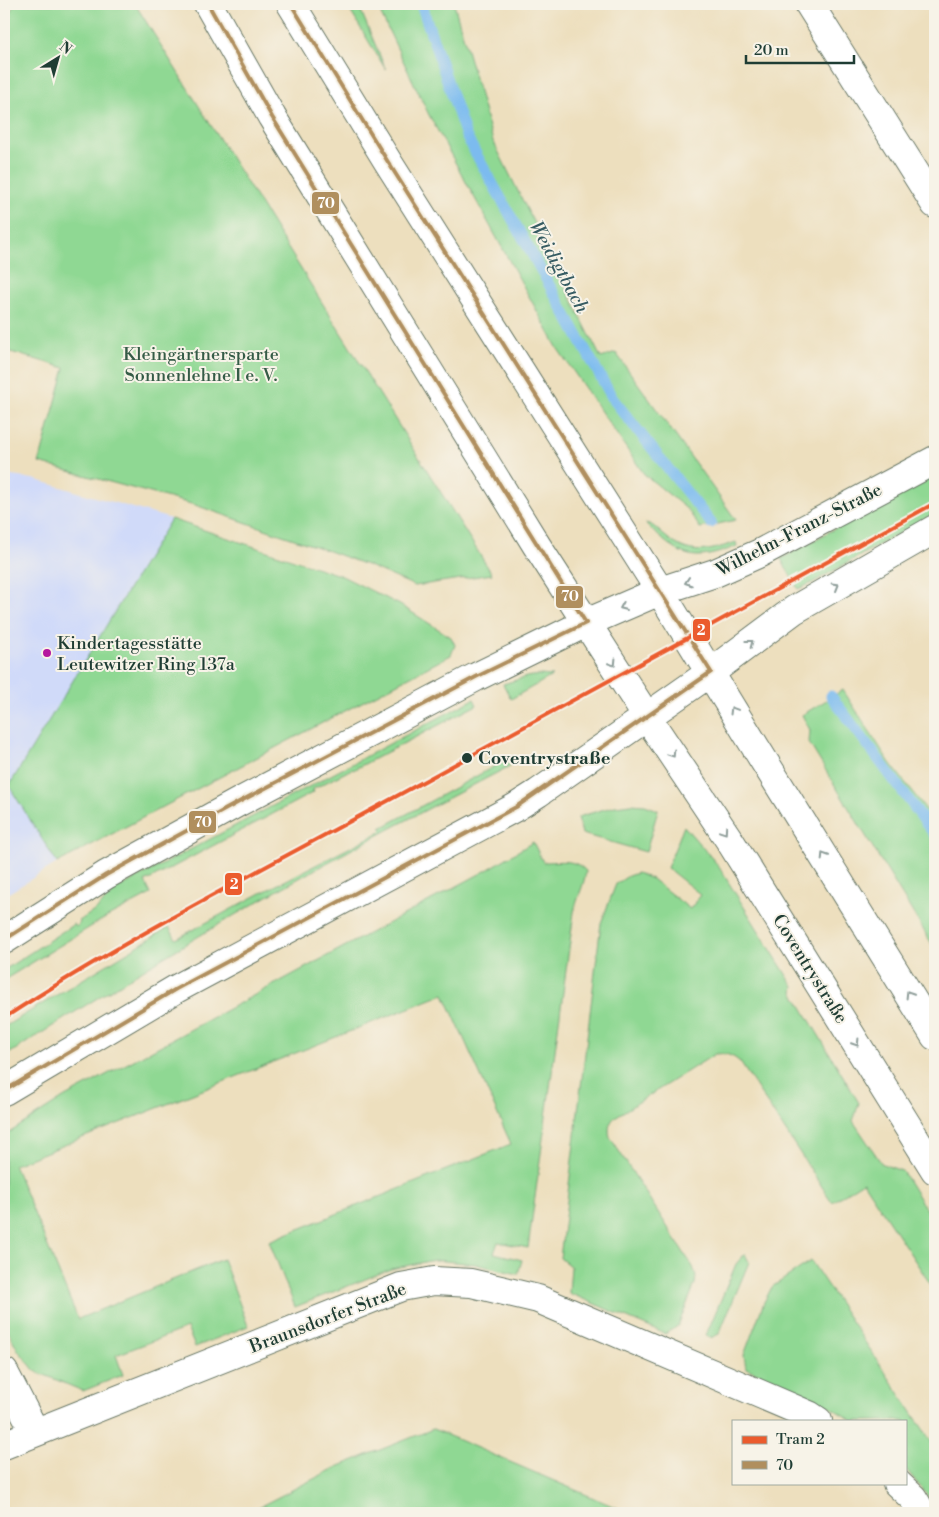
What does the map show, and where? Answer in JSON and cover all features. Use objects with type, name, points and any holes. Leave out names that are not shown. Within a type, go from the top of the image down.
[{"type":"main road","name":"Coventrystraße","points":[[208,4],[272,117],[537,546],[647,717],[730,841],[935,1170]]},
{"type":"main road","points":[[291,4],[404,188],[711,672],[756,748],[935,1036]]},
{"type":"main road","points":[[809,4],[935,204]]},
{"type":"main road","name":"Wilhelm-Franz-Straße","points":[[4,940],[106,875],[222,811],[476,677],[586,622],[660,591],[716,573],[760,552],[935,460]]},
{"type":"main road","points":[[4,1091],[176,989],[538,793],[711,672],[794,610],[935,529]]},
{"type":"main road","name":"Braunsdorfer Straße","points":[[4,1445],[400,1287],[434,1281],[471,1283],[538,1299],[809,1415],[816,1420]]},
{"type":"main road","points":[[4,1372],[36,1432]]},
{"type":"main road","points":[[898,1484],[913,1498],[922,1513]]},
{"type":"shaded area","name":"Kindertagesstätte Leutewitzer Ring 137a","points":[[4,475],[33,479],[171,519],[9,786],[57,863],[4,896]]},
{"type":"green space","name":"Kleingärtnersparte Sonnenlehne I e. V.","points":[[15,4],[135,4],[492,574],[415,586],[326,550],[195,505],[39,463],[65,368],[4,350],[4,21]]},
{"type":"green space","points":[[346,4],[358,4],[386,70]]},
{"type":"green space","points":[[376,4],[454,4],[493,141],[601,358],[616,353],[736,520],[700,528],[688,510],[644,474],[558,349],[429,115]]},
{"type":"green space","points":[[935,472],[935,513],[798,589],[781,559]]},
{"type":"green space","points":[[171,519],[342,576],[400,605],[451,637],[455,645],[451,655],[57,863],[9,786]]},
{"type":"green space","points":[[645,523],[653,526],[674,543],[691,550],[708,550],[736,542],[737,546],[708,555],[697,556],[687,554],[668,544]]},
{"type":"green space","points":[[552,676],[511,699],[503,684],[526,677]]},
{"type":"green space","points":[[843,690],[890,763],[935,821],[935,949],[809,743],[810,730],[802,715]]},
{"type":"green space","points":[[474,699],[477,705],[313,789],[314,792],[145,882],[151,894],[100,921],[4,980],[4,970],[74,924],[76,927],[80,923],[79,921],[97,909],[116,889]]},
{"type":"green space","points":[[506,760],[510,766],[266,897],[4,1057],[4,1027],[169,927],[176,939],[382,831],[381,828]]},
{"type":"green space","points":[[645,805],[658,810],[646,852],[582,834],[578,817],[615,806]]},
{"type":"green space","points":[[684,826],[717,864],[794,987],[793,992],[859,1103],[853,1121],[882,1164],[902,1171],[935,1224],[935,1291],[863,1182],[832,1202],[740,1062],[729,1055],[715,1054],[615,1117],[609,1129],[610,1137],[693,1267],[696,1276],[695,1284],[678,1326],[665,1334],[569,1293],[571,1267],[560,1258],[601,923],[616,884],[628,876],[637,873],[652,879],[690,909],[701,895],[667,868]]},
{"type":"green space","points":[[533,842],[543,862],[572,862],[586,871],[574,912],[528,1248],[498,1242],[494,1253],[522,1260],[518,1274],[475,1264],[434,1260],[391,1269],[295,1307],[269,1241],[511,1144],[444,994],[14,1165],[78,1319],[223,1259],[248,1326],[195,1347],[187,1328],[116,1355],[123,1375],[83,1391],[35,1371],[18,1350],[4,1323],[4,1136],[65,1097],[487,870]]},
{"type":"green space","points":[[745,1254],[749,1262],[719,1334],[711,1338],[706,1335],[736,1264]]},
{"type":"green space","points":[[811,1261],[935,1447],[935,1505],[906,1469],[906,1420],[851,1420],[827,1405],[746,1368],[744,1355],[764,1302],[772,1287]]},
{"type":"green space","points":[[433,1429],[629,1513],[247,1513],[337,1467]]},
{"type":"waterway","name":"Weidigtbach","points":[[421,4],[466,136],[613,399],[711,523]]},
{"type":"waterway","name":"Weidigtbach","points":[[831,696],[935,835]]},
{"type":"tram line","name":"2","points":[[4,1018],[148,931],[935,503]]},
{"type":"transit line","name":"70","points":[[4,940],[106,875],[239,802],[476,677],[586,623],[272,117],[208,4]]},
{"type":"transit line","name":"70","points":[[4,1091],[176,989],[516,807],[711,672],[388,162],[291,4]]},
{"type":"place","name":"Kindertagesstätte Leutewitzer Ring 137a","points":[[47,653]]},
{"type":"place","name":"Coventrystraße","points":[[467,758]]}]
